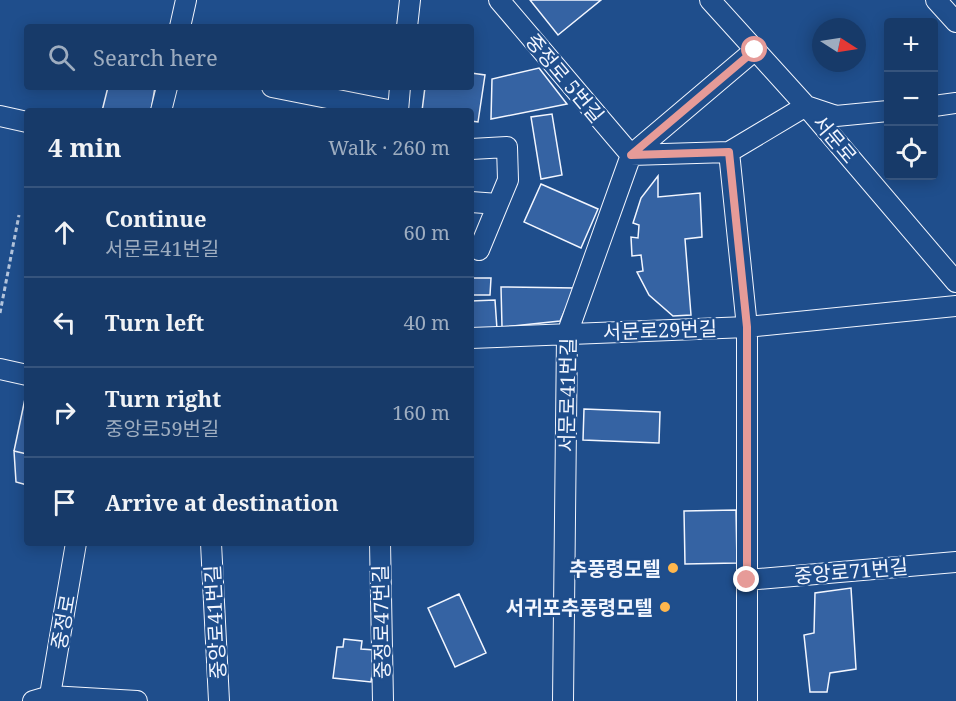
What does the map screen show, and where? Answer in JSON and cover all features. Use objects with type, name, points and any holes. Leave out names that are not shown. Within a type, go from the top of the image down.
[{"type":"street","points":[[181,24],[186,0]]},
{"type":"street","points":[[407,24],[410,0]]},
{"type":"street","name":"중정로 5번길","points":[[499,0],[631,155]]},
{"type":"street","name":"서문로","points":[[710,0],[806,106],[956,282]]},
{"type":"street","points":[[936,0],[956,22]]},
{"type":"street","points":[[631,155],[755,50]]},
{"type":"street","points":[[162,108],[165,90]]},
{"type":"street","points":[[287,90],[378,108]]},
{"type":"street","points":[[398,108],[400,90]]},
{"type":"street","points":[[938,105],[956,103]]},
{"type":"street","points":[[631,155],[729,152],[806,106],[836,116],[884,111]]},
{"type":"street","points":[[0,116],[24,121]]},
{"type":"street","points":[[474,149],[507,147],[508,180],[479,250]]},
{"type":"street","points":[[729,152],[747,327],[747,701]]},
{"type":"street","name":"서문로41번길","points":[[563,701],[567,334],[631,155]]},
{"type":"street","points":[[474,202],[498,204]]},
{"type":"street","name":"서문로29번길","points":[[474,338],[747,327],[956,306]]},
{"type":"street","points":[[0,369],[24,374]]},
{"type":"street","name":"중정로","points":[[44,699],[75,546]]},
{"type":"street","name":"중앙로41번길","points":[[211,546],[219,701]]},
{"type":"street","name":"중정로47번길","points":[[380,546],[383,701]]},
{"type":"street","name":"중앙로71번길","points":[[747,580],[956,562]]},
{"type":"street","points":[[44,699],[136,701]]},
{"type":"path","points":[[0,313],[19,215]]},
{"type":"building","points":[[530,0],[601,0],[558,35]]},
{"type":"building","points":[[539,68],[567,104],[491,119],[492,79]]},
{"type":"building","points":[[474,73],[485,75],[478,122],[474,121],[474,108],[422,108],[425,90],[474,90]]},
{"type":"building","points":[[107,90],[154,90],[152,108],[103,108]]},
{"type":"building","points":[[552,114],[562,175],[541,179],[531,117]]},
{"type":"building","points":[[658,176],[658,197],[700,193],[702,237],[685,239],[691,315],[673,316],[649,295],[637,272],[643,271],[641,255],[632,256],[631,237],[638,238],[639,225],[633,223],[641,198]]},
{"type":"building","points":[[541,184],[598,209],[581,248],[524,222]]},
{"type":"building","points":[[474,278],[491,278],[490,295],[474,295]]},
{"type":"building","points":[[501,287],[575,288],[560,321],[502,327]]},
{"type":"building","points":[[495,300],[497,329],[474,330],[474,301]]},
{"type":"building","points":[[24,404],[24,453],[14,451]]},
{"type":"building","points":[[584,409],[660,412],[659,443],[583,440]]},
{"type":"building","points":[[14,451],[24,453],[24,484],[16,482]]},
{"type":"building","points":[[736,510],[737,563],[685,564],[684,511]]},
{"type":"building","points":[[851,588],[856,669],[830,673],[827,692],[810,692],[804,635],[814,633],[815,593]]},
{"type":"building","points":[[459,594],[486,653],[455,667],[428,608]]},
{"type":"building","points":[[344,639],[362,641],[361,649],[375,650],[371,682],[333,678],[337,647],[343,647]]},
{"type":"place","name":"추풍령모텔","points":[[673,568]]},
{"type":"place","name":"서귀포추풍령모텔","points":[[665,607]]},
{"type":"route","points":[[747,580],[747,327],[729,152],[631,155],[755,50]]}]
